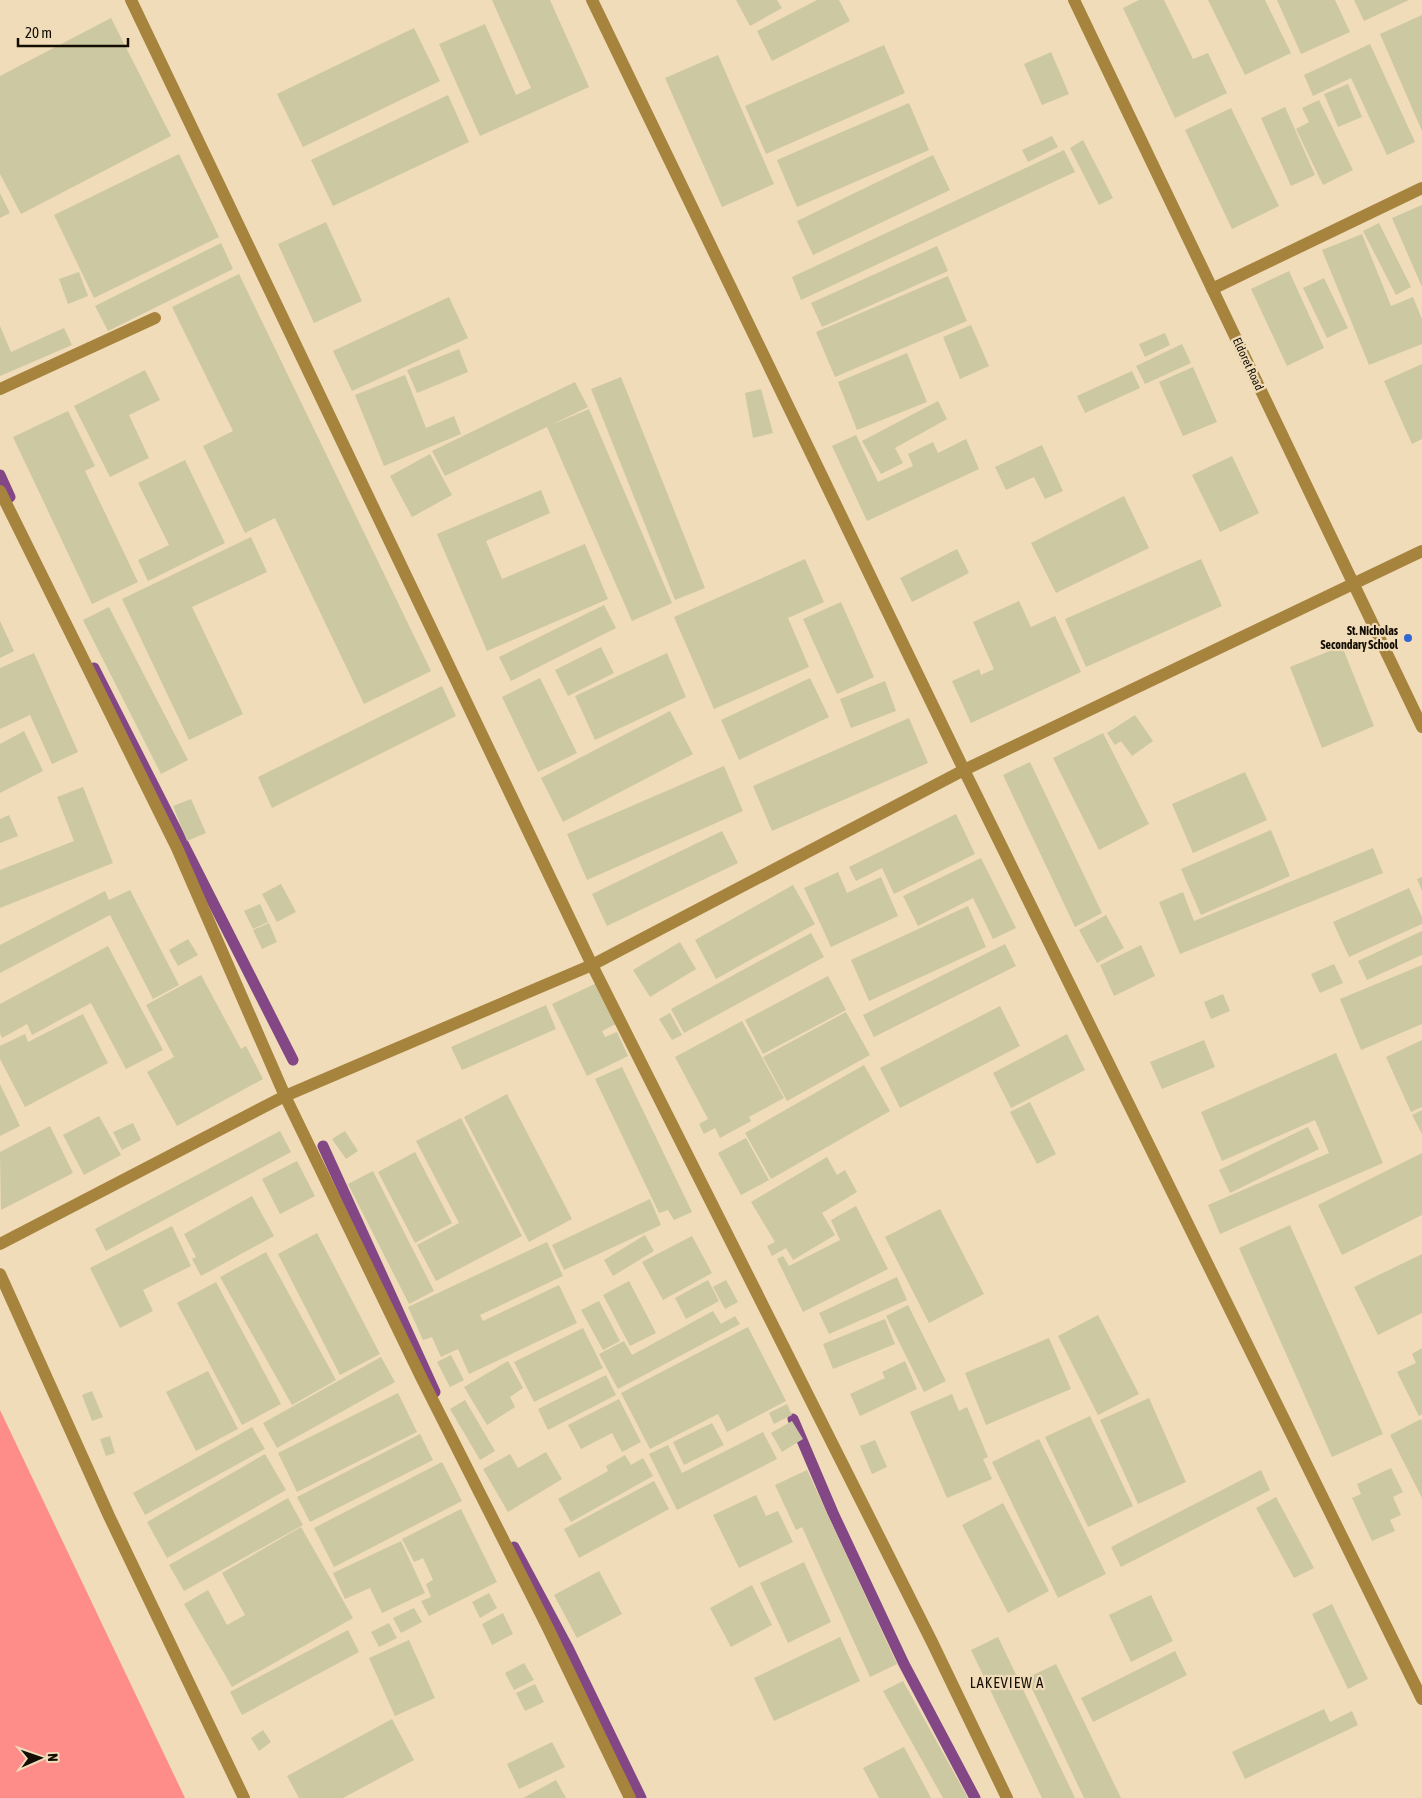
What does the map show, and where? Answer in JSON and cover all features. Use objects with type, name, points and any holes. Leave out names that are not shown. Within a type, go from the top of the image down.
[{"type":"street","points":[[131,0],[592,965],[932,1642],[1007,1798]]},
{"type":"street","points":[[592,0],[964,770],[1422,1699]]},
{"type":"street","name":"Eldoret Road","points":[[1074,0],[1352,585],[1422,727]]},
{"type":"street","points":[[1212,289],[1422,188]]},
{"type":"street","points":[[0,389],[155,318]]},
{"type":"street","points":[[0,491],[177,848],[285,1096],[630,1798]]},
{"type":"street","points":[[0,1244],[285,1096],[592,965],[964,770],[1422,551]]},
{"type":"street","points":[[0,1274],[110,1516],[244,1798]]},
{"type":"shaded area","points":[[0,1410],[185,1798],[0,1798]]},
{"type":"building","points":[[492,0],[550,0],[589,87],[480,136],[439,44],[485,24],[516,95],[531,88]]},
{"type":"building","points":[[736,0],[777,0],[782,8],[750,26]]},
{"type":"building","points":[[817,0],[839,0],[850,21],[772,61],[757,31]]},
{"type":"building","points":[[1139,0],[1164,0],[1193,59],[1208,53],[1227,93],[1175,118],[1123,8]]},
{"type":"building","points":[[1208,0],[1265,0],[1291,53],[1245,75]]},
{"type":"building","points":[[1277,0],[1335,0],[1350,32],[1301,54]]},
{"type":"building","points":[[1354,0],[1409,0],[1364,21]]},
{"type":"building","points":[[1422,15],[1422,131],[1380,34]]},
{"type":"building","points":[[111,18],[171,136],[21,214],[0,174],[0,76]]},
{"type":"building","points":[[414,28],[440,81],[303,147],[277,94]]},
{"type":"building","points":[[1370,44],[1415,142],[1387,155],[1351,78],[1313,96],[1304,75]]},
{"type":"building","points":[[884,45],[905,93],[766,154],[745,106]]},
{"type":"building","points":[[1051,52],[1069,94],[1042,105],[1024,64]]},
{"type":"building","points":[[718,55],[774,184],[722,207],[665,78]]},
{"type":"building","points":[[1348,84],[1362,117],[1338,127],[1324,94]]},
{"type":"building","points":[[448,95],[469,142],[333,206],[311,160]]},
{"type":"building","points":[[1319,100],[1353,170],[1323,185],[1296,129],[1309,122],[1302,108]]},
{"type":"building","points":[[909,103],[929,150],[797,207],[777,160]]},
{"type":"building","points":[[1285,107],[1315,175],[1291,186],[1261,118]]},
{"type":"building","points":[[1231,108],[1279,206],[1232,229],[1185,130]]},
{"type":"building","points":[[1052,136],[1058,147],[1028,162],[1022,150]]},
{"type":"building","points":[[1083,140],[1113,198],[1099,205],[1070,148]]},
{"type":"building","points":[[1064,150],[1075,172],[801,300],[792,277]]},
{"type":"building","points":[[179,154],[219,237],[94,298],[54,215]]},
{"type":"building","points":[[933,155],[950,190],[813,255],[797,221]]},
{"type":"building","points":[[0,193],[10,213],[0,218]]},
{"type":"building","points":[[1422,205],[1422,287],[1392,218]]},
{"type":"building","points":[[326,222],[362,301],[314,323],[278,244]]},
{"type":"building","points":[[1379,223],[1411,287],[1396,295],[1363,231]]},
{"type":"building","points":[[1362,234],[1391,306],[1413,297],[1422,319],[1422,344],[1369,365],[1322,250]]},
{"type":"building","points":[[221,243],[233,269],[108,331],[95,306]]},
{"type":"building","points":[[937,246],[948,271],[822,327],[811,303]]},
{"type":"building","points":[[1289,271],[1324,348],[1287,366],[1251,289]]},
{"type":"building","points":[[79,272],[88,296],[68,304],[59,279]]},
{"type":"building","points":[[239,274],[431,671],[364,704],[275,518],[245,533],[203,446],[233,431],[172,307]]},
{"type":"building","points":[[948,276],[967,321],[835,377],[816,332]]},
{"type":"building","points":[[1324,278],[1348,328],[1327,338],[1303,288]]},
{"type":"building","points":[[449,297],[468,338],[352,391],[333,351]]},
{"type":"building","points":[[971,325],[989,366],[960,379],[943,337]]},
{"type":"building","points":[[0,326],[11,352],[64,328],[72,345],[0,376]]},
{"type":"building","points":[[1165,333],[1170,345],[1145,357],[1139,344]]},
{"type":"building","points":[[1182,344],[1191,363],[1145,384],[1136,366]]},
{"type":"building","points":[[459,349],[468,372],[417,393],[407,370]]},
{"type":"building","points":[[907,353],[927,402],[857,430],[838,382]]},
{"type":"building","points":[[1422,364],[1422,439],[1412,444],[1384,381]]},
{"type":"building","points":[[1193,367],[1217,422],[1183,436],[1159,382]]},
{"type":"building","points":[[145,370],[160,400],[129,415],[149,458],[110,477],[74,406]]},
{"type":"building","points":[[1132,371],[1140,388],[1085,413],[1077,396]]},
{"type":"building","points":[[405,375],[426,428],[454,416],[461,434],[384,466],[355,395]]},
{"type":"building","points":[[621,377],[705,588],[675,600],[591,389]]},
{"type":"building","points":[[575,382],[588,407],[549,426],[589,409],[672,603],[632,621],[547,427],[445,476],[432,451]]},
{"type":"building","points":[[761,389],[773,433],[753,438],[745,393]]},
{"type":"building","points":[[938,401],[947,419],[895,448],[903,463],[881,474],[862,441]]},
{"type":"building","points":[[68,411],[95,466],[85,471],[138,582],[92,604],[13,437]]},
{"type":"building","points":[[856,435],[878,482],[913,466],[908,454],[933,442],[938,453],[966,439],[979,469],[867,521],[832,446]]},
{"type":"building","points":[[1042,445],[1063,491],[1045,499],[1034,477],[1006,490],[995,467]]},
{"type":"building","points":[[430,454],[452,495],[412,517],[390,476]]},
{"type":"building","points":[[1232,456],[1259,513],[1220,532],[1192,475]]},
{"type":"building","points":[[185,460],[225,543],[148,581],[138,560],[169,545],[138,483]]},
{"type":"building","points":[[541,490],[550,513],[486,541],[502,579],[585,544],[608,599],[487,651],[437,534]]},
{"type":"building","points":[[1124,496],[1149,548],[1056,593],[1031,543]]},
{"type":"building","points":[[251,537],[267,572],[192,607],[243,714],[189,740],[122,599]]},
{"type":"building","points":[[957,549],[969,573],[912,602],[900,578]]},
{"type":"building","points":[[805,559],[824,602],[788,618],[809,667],[714,709],[674,617]]},
{"type":"building","points":[[1201,559],[1222,606],[1086,667],[1065,619]]},
{"type":"building","points":[[1019,601],[1031,627],[1055,616],[1081,672],[971,723],[952,681],[979,669],[981,675],[994,669],[973,622]]},
{"type":"building","points":[[841,602],[874,677],[837,694],[803,619]]},
{"type":"building","points":[[604,605],[616,628],[511,681],[499,657]]},
{"type":"building","points":[[109,607],[188,760],[161,774],[83,620]]},
{"type":"building","points":[[0,621],[14,651],[0,658]]},
{"type":"building","points":[[1342,646],[1374,726],[1322,748],[1290,667]]},
{"type":"building","points":[[601,647],[614,673],[568,696],[555,670]]},
{"type":"building","points":[[34,653],[78,752],[52,764],[30,715],[0,729],[0,668]]},
{"type":"building","points":[[667,653],[686,697],[595,740],[575,696]]},
{"type":"building","points":[[540,678],[577,753],[538,772],[502,697]]},
{"type":"building","points":[[810,678],[829,717],[739,760],[721,720]]},
{"type":"building","points":[[885,681],[896,711],[851,728],[840,699]]},
{"type":"building","points":[[442,686],[456,716],[272,808],[258,777]]},
{"type":"building","points":[[670,711],[693,754],[563,822],[541,778]]},
{"type":"building","points":[[1135,715],[1153,741],[1132,756],[1121,741],[1115,745],[1107,733]]},
{"type":"building","points":[[909,718],[928,763],[772,831],[753,786]]},
{"type":"building","points":[[24,731],[43,771],[0,793],[0,744]]},
{"type":"building","points":[[1103,733],[1149,824],[1099,850],[1053,758]]},
{"type":"building","points":[[1030,762],[1102,913],[1075,927],[1003,775]]},
{"type":"building","points":[[724,766],[743,811],[587,880],[567,834]]},
{"type":"building","points":[[1245,772],[1267,820],[1193,853],[1172,804]]},
{"type":"building","points":[[83,787],[113,863],[0,908],[0,870],[74,841],[57,797]]},
{"type":"building","points":[[191,799],[206,833],[187,841],[173,806]]},
{"type":"building","points":[[956,814],[975,854],[894,894],[882,868],[856,881],[849,867]]},
{"type":"building","points":[[9,815],[18,836],[0,843],[0,819]]},
{"type":"building","points":[[1271,830],[1290,876],[1201,915],[1181,869]]},
{"type":"building","points":[[722,831],[738,863],[607,926],[592,894]]},
{"type":"building","points":[[1373,848],[1383,873],[1180,954],[1159,902],[1183,892],[1194,921]]},
{"type":"building","points":[[981,858],[1016,928],[993,939],[973,898],[918,926],[903,896]]},
{"type":"building","points":[[838,872],[847,893],[881,877],[898,916],[831,947],[804,888]]},
{"type":"building","points":[[1422,877],[1422,891],[1417,879]]},
{"type":"building","points":[[281,884],[296,912],[277,922],[262,894]]},
{"type":"building","points":[[793,885],[815,924],[716,979],[695,940]]},
{"type":"building","points":[[1409,888],[1422,917],[1422,924],[1349,957],[1333,922]]},
{"type":"building","points":[[130,890],[179,985],[153,999],[110,915],[0,973],[0,945],[105,891],[109,900]]},
{"type":"building","points":[[260,904],[268,922],[253,929],[244,911]]},
{"type":"building","points":[[968,906],[986,947],[869,1001],[851,960]]},
{"type":"building","points":[[1106,915],[1124,948],[1097,963],[1079,930]]},
{"type":"building","points":[[269,923],[277,942],[262,949],[253,930]]},
{"type":"building","points":[[1422,931],[1422,955],[1367,980],[1358,961]]},
{"type":"building","points":[[811,933],[824,957],[684,1033],[671,1009]]},
{"type":"building","points":[[188,939],[198,955],[178,966],[169,950]]},
{"type":"building","points":[[680,942],[696,969],[650,997],[633,970]]},
{"type":"building","points":[[1005,944],[1016,966],[874,1037],[863,1015]]},
{"type":"building","points":[[1141,945],[1155,976],[1114,996],[1100,965]]},
{"type":"building","points":[[108,946],[163,1050],[126,1069],[91,1003],[32,1035],[27,1024],[2,1038],[0,1033],[0,1004]]},
{"type":"building","points":[[1334,964],[1343,983],[1320,993],[1311,974]]},
{"type":"building","points":[[1422,965],[1422,1024],[1361,1050],[1340,999]]},
{"type":"building","points":[[201,975],[241,1049],[246,1046],[263,1079],[177,1126],[147,1072],[174,1057],[146,1005]]},
{"type":"building","points":[[828,976],[846,1010],[763,1054],[745,1020]]},
{"type":"building","points":[[599,982],[618,1023],[602,1031],[605,1037],[617,1032],[628,1056],[587,1076],[552,1004]]},
{"type":"building","points":[[1223,994],[1230,1011],[1211,1019],[1204,1002]]},
{"type":"building","points":[[546,1005],[556,1029],[462,1070],[451,1047]]},
{"type":"building","points":[[1000,1006],[1020,1046],[900,1108],[880,1068]]},
{"type":"building","points":[[846,1012],[870,1055],[787,1101],[763,1057]]},
{"type":"building","points":[[670,1013],[682,1035],[672,1040],[659,1019]]},
{"type":"building","points":[[83,1014],[108,1063],[25,1107],[0,1059],[0,1046],[25,1034],[28,1042]]},
{"type":"building","points":[[742,1021],[784,1098],[749,1117],[751,1121],[720,1138],[715,1128],[704,1134],[699,1124],[708,1119],[675,1057]]},
{"type":"building","points":[[1067,1034],[1085,1070],[1011,1108],[993,1073]]},
{"type":"building","points":[[1204,1040],[1215,1067],[1162,1089],[1150,1062]]},
{"type":"building","points":[[1422,1040],[1422,1107],[1411,1112],[1386,1057]]},
{"type":"building","points":[[1336,1053],[1383,1163],[1220,1234],[1208,1205],[1329,1153],[1315,1120],[1222,1161],[1201,1112]]},
{"type":"building","points":[[864,1065],[890,1111],[771,1179],[745,1133]]},
{"type":"building","points":[[622,1067],[692,1212],[674,1220],[668,1210],[659,1213],[595,1079]]},
{"type":"building","points":[[0,1084],[20,1126],[0,1136]]},
{"type":"building","points":[[507,1094],[572,1219],[529,1242],[464,1117]]},
{"type":"building","points":[[1030,1102],[1056,1154],[1037,1164],[1010,1112]]},
{"type":"building","points":[[1422,1110],[1422,1134],[1412,1115]]},
{"type":"building","points":[[99,1116],[121,1155],[84,1175],[63,1135]]},
{"type":"building","points":[[461,1118],[522,1236],[436,1281],[417,1245],[459,1223],[416,1141]]},
{"type":"building","points":[[133,1123],[141,1140],[122,1150],[113,1132]]},
{"type":"building","points":[[50,1126],[73,1173],[1,1210],[0,1152]]},
{"type":"building","points":[[1308,1127],[1319,1149],[1230,1193],[1219,1170]]},
{"type":"building","points":[[280,1131],[291,1152],[106,1251],[95,1229]]},
{"type":"building","points":[[345,1131],[358,1151],[346,1159],[332,1139]]},
{"type":"building","points":[[746,1138],[769,1180],[741,1195],[718,1153]]},
{"type":"building","points":[[415,1152],[452,1223],[415,1243],[378,1172]]},
{"type":"building","points":[[1422,1153],[1422,1215],[1342,1255],[1318,1205]]},
{"type":"building","points":[[827,1157],[837,1175],[845,1170],[857,1192],[822,1213],[835,1235],[793,1260],[786,1248],[772,1256],[767,1246],[775,1242],[751,1202]]},
{"type":"building","points":[[297,1161],[315,1196],[280,1214],[262,1179]]},
{"type":"building","points":[[373,1171],[434,1291],[409,1304],[348,1184]]},
{"type":"building","points":[[252,1196],[274,1236],[201,1276],[192,1259],[196,1257],[184,1234]]},
{"type":"building","points":[[650,1199],[661,1225],[564,1270],[552,1245]]},
{"type":"building","points":[[856,1206],[888,1269],[803,1312],[777,1259],[783,1256],[789,1266],[840,1240],[831,1220]]},
{"type":"building","points":[[940,1209],[984,1294],[929,1323],[885,1237]]},
{"type":"building","points":[[1290,1225],[1383,1434],[1332,1457],[1239,1248]]},
{"type":"building","points":[[172,1226],[191,1266],[143,1290],[153,1311],[120,1328],[90,1268]]},
{"type":"building","points":[[317,1233],[380,1354],[340,1375],[278,1254]]},
{"type":"building","points":[[645,1235],[654,1251],[613,1276],[604,1260]]},
{"type":"building","points":[[692,1236],[712,1273],[663,1300],[642,1262]]},
{"type":"building","points":[[547,1242],[563,1276],[480,1315],[483,1321],[559,1285],[577,1323],[469,1374],[458,1349],[441,1357],[432,1337],[423,1340],[408,1307]]},
{"type":"building","points":[[266,1252],[336,1380],[292,1405],[220,1277]]},
{"type":"building","points":[[1422,1254],[1422,1313],[1378,1335],[1354,1287]]},
{"type":"building","points":[[897,1277],[907,1300],[829,1334],[819,1313]]},
{"type":"building","points":[[708,1280],[719,1301],[686,1319],[675,1298]]},
{"type":"building","points":[[726,1280],[738,1302],[725,1309],[713,1287]]},
{"type":"building","points":[[629,1281],[656,1333],[630,1346],[603,1295]]},
{"type":"building","points":[[216,1282],[281,1404],[242,1425],[177,1303]]},
{"type":"building","points":[[599,1301],[620,1341],[603,1350],[581,1310]]},
{"type":"building","points":[[908,1305],[946,1381],[924,1392],[886,1316]]},
{"type":"building","points":[[713,1311],[721,1324],[735,1316],[740,1324],[618,1389],[599,1354],[624,1341],[632,1355]]},
{"type":"building","points":[[1098,1315],[1139,1394],[1098,1415],[1058,1336]]},
{"type":"building","points":[[885,1319],[895,1344],[833,1369],[823,1344]]},
{"type":"building","points":[[748,1327],[786,1401],[727,1432],[718,1414],[650,1449],[621,1393]]},
{"type":"building","points":[[583,1328],[603,1368],[534,1402],[514,1362]]},
{"type":"building","points":[[1049,1338],[1071,1389],[986,1425],[965,1373]]},
{"type":"building","points":[[1422,1348],[1422,1414],[1419,1416],[1397,1372],[1416,1363],[1412,1354]]},
{"type":"building","points":[[451,1355],[464,1380],[450,1387],[437,1362]]},
{"type":"building","points":[[381,1357],[395,1382],[277,1448],[263,1423]]},
{"type":"building","points":[[508,1361],[523,1388],[510,1397],[515,1407],[487,1425],[464,1387]]},
{"type":"building","points":[[905,1361],[917,1389],[860,1416],[850,1394],[885,1378],[882,1372]]},
{"type":"building","points":[[208,1371],[238,1429],[196,1451],[166,1392]]},
{"type":"building","points":[[606,1375],[616,1395],[548,1430],[538,1409]]},
{"type":"building","points":[[92,1391],[103,1417],[92,1421],[82,1395]]},
{"type":"building","points":[[398,1393],[417,1432],[297,1492],[278,1453]]},
{"type":"building","points":[[952,1394],[959,1411],[967,1407],[988,1457],[983,1459],[992,1479],[947,1498],[910,1412]]},
{"type":"building","points":[[1149,1398],[1186,1482],[1138,1504],[1100,1420]]},
{"type":"building","points":[[619,1399],[641,1442],[622,1452],[612,1433],[581,1449],[568,1425]]},
{"type":"building","points":[[465,1400],[495,1451],[480,1460],[450,1409]]},
{"type":"building","points":[[787,1404],[792,1415],[774,1424],[769,1413]]},
{"type":"building","points":[[1090,1416],[1133,1506],[1088,1527],[1045,1437]]},
{"type":"building","points":[[1421,1419],[1422,1422],[1422,1498],[1390,1435]]},
{"type":"building","points":[[792,1421],[803,1439],[782,1452],[771,1433]]},
{"type":"building","points":[[712,1423],[724,1445],[684,1465],[673,1442]]},
{"type":"building","points":[[252,1427],[265,1449],[145,1515],[133,1493]]},
{"type":"building","points":[[763,1432],[777,1459],[677,1510],[649,1454],[668,1445],[682,1473]]},
{"type":"building","points":[[420,1434],[433,1460],[310,1522],[297,1497]]},
{"type":"building","points":[[110,1436],[115,1453],[106,1456],[100,1439]]},
{"type":"building","points":[[1039,1439],[1106,1574],[1058,1598],[992,1462]]},
{"type":"building","points":[[875,1440],[887,1467],[872,1474],[860,1446]]},
{"type":"building","points":[[546,1452],[562,1479],[508,1512],[483,1469],[510,1454],[518,1468]]},
{"type":"building","points":[[265,1454],[286,1490],[167,1558],[147,1522]]},
{"type":"building","points":[[625,1455],[631,1465],[643,1458],[653,1476],[571,1522],[558,1499],[608,1471],[606,1466]]},
{"type":"building","points":[[442,1462],[462,1501],[334,1567],[314,1528]]},
{"type":"building","points":[[1391,1468],[1403,1492],[1393,1497],[1401,1515],[1390,1520],[1395,1531],[1372,1541],[1352,1498],[1361,1494],[1357,1484]]},
{"type":"building","points":[[807,1470],[897,1664],[870,1677],[802,1527],[796,1530],[775,1485]]},
{"type":"building","points":[[1261,1470],[1270,1490],[1121,1567],[1111,1547]]},
{"type":"building","points":[[654,1481],[669,1509],[579,1558],[564,1529]]},
{"type":"building","points":[[756,1495],[766,1516],[778,1511],[793,1542],[739,1568],[713,1515]]},
{"type":"building","points":[[1276,1497],[1314,1568],[1294,1578],[1256,1508]]},
{"type":"building","points":[[288,1498],[303,1525],[184,1591],[169,1565]]},
{"type":"building","points":[[1003,1503],[1049,1591],[1008,1613],[962,1525]]},
{"type":"building","points":[[461,1509],[497,1582],[429,1616],[421,1601],[431,1597],[426,1584],[433,1580],[423,1558],[414,1562],[402,1539]]},
{"type":"building","points":[[301,1527],[353,1618],[232,1687],[184,1604],[208,1590],[227,1625],[245,1615],[222,1573]]},
{"type":"building","points":[[401,1541],[425,1593],[382,1613],[370,1588],[345,1599],[333,1573]]},
{"type":"building","points":[[804,1562],[831,1622],[788,1643],[760,1583]]},
{"type":"building","points":[[599,1571],[622,1614],[577,1638],[554,1595]]},
{"type":"building","points":[[752,1585],[772,1625],[731,1647],[710,1608]]},
{"type":"building","points":[[489,1593],[497,1608],[480,1618],[472,1602]]},
{"type":"building","points":[[1151,1595],[1173,1641],[1131,1662],[1109,1615]]},
{"type":"building","points":[[1332,1604],[1368,1679],[1348,1689],[1312,1614]]},
{"type":"building","points":[[414,1608],[422,1622],[401,1633],[393,1618]]},
{"type":"building","points":[[503,1613],[513,1634],[492,1645],[482,1624]]},
{"type":"building","points":[[389,1623],[397,1638],[379,1647],[371,1632]]},
{"type":"building","points":[[348,1630],[359,1652],[242,1715],[230,1692]]},
{"type":"building","points":[[840,1637],[860,1681],[774,1721],[754,1678]]},
{"type":"building","points":[[998,1637],[1075,1798],[1042,1798],[971,1650]]},
{"type":"building","points":[[409,1640],[435,1698],[395,1716],[369,1658]]},
{"type":"building","points":[[1175,1651],[1187,1675],[1093,1722],[1081,1698]]},
{"type":"building","points":[[524,1663],[534,1680],[514,1690],[505,1673]]},
{"type":"building","points":[[1056,1664],[1121,1798],[1084,1798],[1027,1678]]},
{"type":"building","points":[[903,1681],[968,1798],[943,1798],[883,1691]]},
{"type":"building","points":[[535,1684],[544,1702],[525,1711],[516,1693]]},
{"type":"building","points":[[1324,1709],[1330,1722],[1352,1711],[1358,1725],[1245,1779],[1232,1752]]},
{"type":"building","points":[[392,1719],[414,1760],[343,1798],[299,1798],[287,1776]]},
{"type":"building","points":[[263,1730],[271,1742],[259,1751],[251,1738]]},
{"type":"building","points":[[552,1742],[565,1767],[519,1789],[507,1764]]},
{"type":"building","points":[[904,1747],[931,1798],[879,1798],[863,1768]]},
{"type":"building","points":[[556,1780],[566,1798],[523,1798]]},
{"type":"waterway","points":[[0,475],[10,497]]},
{"type":"waterway","points":[[94,668],[293,1060]]},
{"type":"waterway","points":[[323,1146],[435,1392]]},
{"type":"waterway","points":[[793,1419],[833,1513],[904,1664],[975,1798]]},
{"type":"waterway","points":[[514,1547],[567,1646],[641,1798]]},
{"type":"place","name":"St. Nicholas Secondary School","points":[[1408,638]]},
{"type":"district","name":"LAKEVIEW A","points":[[1007,1683]]}]
